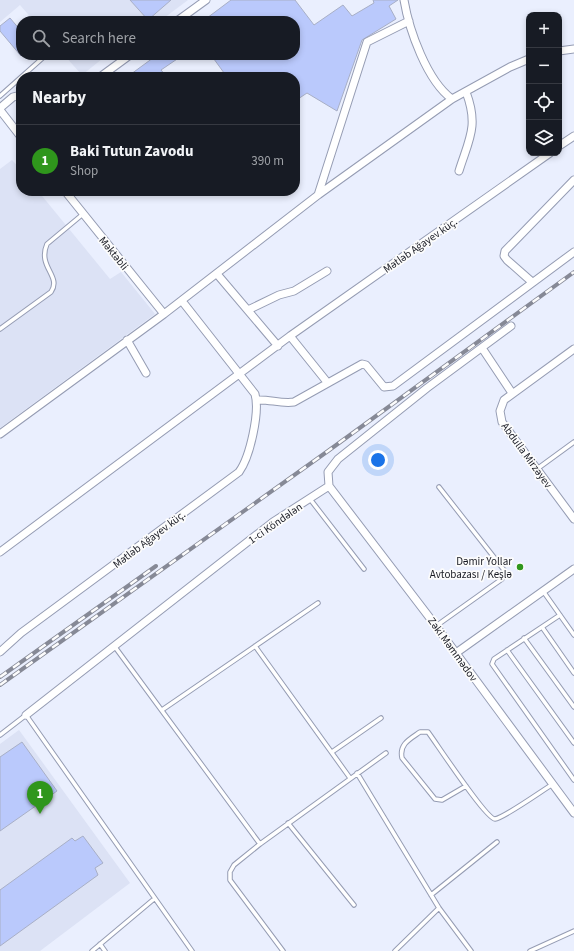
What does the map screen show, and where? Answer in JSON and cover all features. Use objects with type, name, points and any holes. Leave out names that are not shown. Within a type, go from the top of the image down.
[{"type":"street","points":[[184,16],[206,0]]},
{"type":"street","points":[[404,0],[409,21],[429,73],[435,83],[452,99]]},
{"type":"street","points":[[318,196],[367,42],[409,21]]},
{"type":"street","points":[[562,51],[574,49]]},
{"type":"street","points":[[107,72],[123,60]]},
{"type":"street","points":[[0,434],[182,301],[318,196],[452,99],[510,67],[526,60]]},
{"type":"street","points":[[459,171],[473,127],[472,108],[466,92]]},
{"type":"street","points":[[16,96],[13,97],[0,109],[16,130]]},
{"type":"street","points":[[562,144],[574,136]]},
{"type":"street","name":"Mətləb Ağayev küç.","points":[[0,552],[290,336],[546,156]]},
{"type":"street","points":[[532,282],[507,260],[504,256],[505,251],[574,180]]},
{"type":"street","name":"Məktəbli","points":[[69,196],[164,314]]},
{"type":"street","points":[[182,301],[252,388],[257,400],[266,399],[287,403],[294,402],[326,382],[362,364],[366,365],[384,386],[393,386],[574,252]]},
{"type":"street","points":[[248,310],[279,295],[294,291],[327,271]]},
{"type":"street","points":[[217,274],[278,346]]},
{"type":"street","points":[[329,486],[328,472],[338,459],[427,388],[511,326]]},
{"type":"street","points":[[290,336],[326,382]]},
{"type":"street","points":[[127,340],[146,372]]},
{"type":"street","points":[[482,348],[512,393]]},
{"type":"street","name":"Abdulla Mirzəyev","points":[[574,349],[512,393],[501,404],[501,417],[574,519]]},
{"type":"street","name":"Mətləb Ağayev küç.","points":[[0,652],[21,633],[239,472],[247,459],[250,447],[257,400]]},
{"type":"street","name":"1-ci Köndələn","points":[[26,716],[273,522],[329,486]]},
{"type":"street","name":"Zəki Məmmədov","points":[[329,486],[436,626],[574,813]]},
{"type":"street","points":[[456,653],[574,569]]},
{"type":"lane","points":[[27,72],[40,60]]},
{"type":"lane","points":[[0,96],[16,82]]},
{"type":"lane","points":[[0,329],[51,292],[54,287],[54,280],[44,260],[44,251],[47,244],[83,214]]},
{"type":"lane","points":[[537,469],[574,442]]},
{"type":"lane","points":[[436,626],[502,579],[504,570],[438,487]]},
{"type":"lane","points":[[310,499],[364,569]]},
{"type":"lane","points":[[543,591],[574,635]]},
{"type":"lane","points":[[162,710],[318,603]]},
{"type":"lane","points":[[560,615],[494,659],[492,664],[574,780]]},
{"type":"lane","points":[[542,627],[574,673]]},
{"type":"lane","points":[[524,638],[574,707]]},
{"type":"lane","points":[[255,646],[350,778]]},
{"type":"lane","points":[[115,647],[260,844]]},
{"type":"lane","points":[[507,650],[574,743]]},
{"type":"lane","points":[[0,735],[26,716],[192,951]]},
{"type":"lane","points":[[332,752],[381,718]]},
{"type":"lane","points":[[466,786],[442,800],[435,799],[402,758],[401,751],[403,746],[420,732],[428,732],[466,786],[480,806],[492,818],[497,819],[553,784]]},
{"type":"lane","points":[[283,951],[230,880],[230,872],[234,866],[260,844],[386,753]]},
{"type":"lane","points":[[357,773],[439,908],[471,951]]},
{"type":"lane","points":[[288,823],[354,905]]},
{"type":"lane","points":[[431,895],[498,842]]},
{"type":"lane","points":[[92,951],[154,899]]},
{"type":"lane","points":[[395,951],[439,908]]},
{"type":"lane","points":[[530,951],[574,931]]},
{"type":"lane","points":[[100,944],[105,951]]},
{"type":"shaded area","points":[[0,0],[188,0],[167,16],[30,16],[20,5],[0,22]]},
{"type":"shaded area","points":[[68,60],[101,60],[86,72],[79,72]]},
{"type":"shaded area","points":[[12,160],[16,164],[16,196],[42,196],[110,279],[121,272],[155,314],[0,428],[0,169]]},
{"type":"shaded area","points":[[19,730],[130,883],[40,951],[0,951],[0,744]]},
{"type":"building","points":[[130,0],[171,0],[153,16],[144,16]]},
{"type":"building","points":[[231,0],[295,0],[314,25],[343,5],[352,16],[374,3],[373,0],[398,0],[389,6],[396,19],[362,40],[337,111],[307,93],[300,98],[300,72],[223,72],[215,60],[300,60],[300,16],[210,16]]},
{"type":"building","points":[[10,18],[16,25],[16,50],[0,31],[0,26]]},
{"type":"building","points":[[150,60],[176,60],[161,70],[163,72],[134,72]]},
{"type":"building","points":[[22,742],[57,791],[0,831],[0,757]]},
{"type":"building","points":[[83,836],[103,863],[95,868],[98,875],[0,946],[0,890],[72,838],[75,841]]},
{"type":"railway","points":[[0,685],[328,451],[574,272]]},
{"type":"railway","points":[[0,677],[156,566]]},
{"type":"place","name":"Dəmir Yollar Avtobazası / Keşlə","points":[[520,567]]},
{"type":"place","name":"Baki Tutun Zavodu","points":[[40,814]]}]
